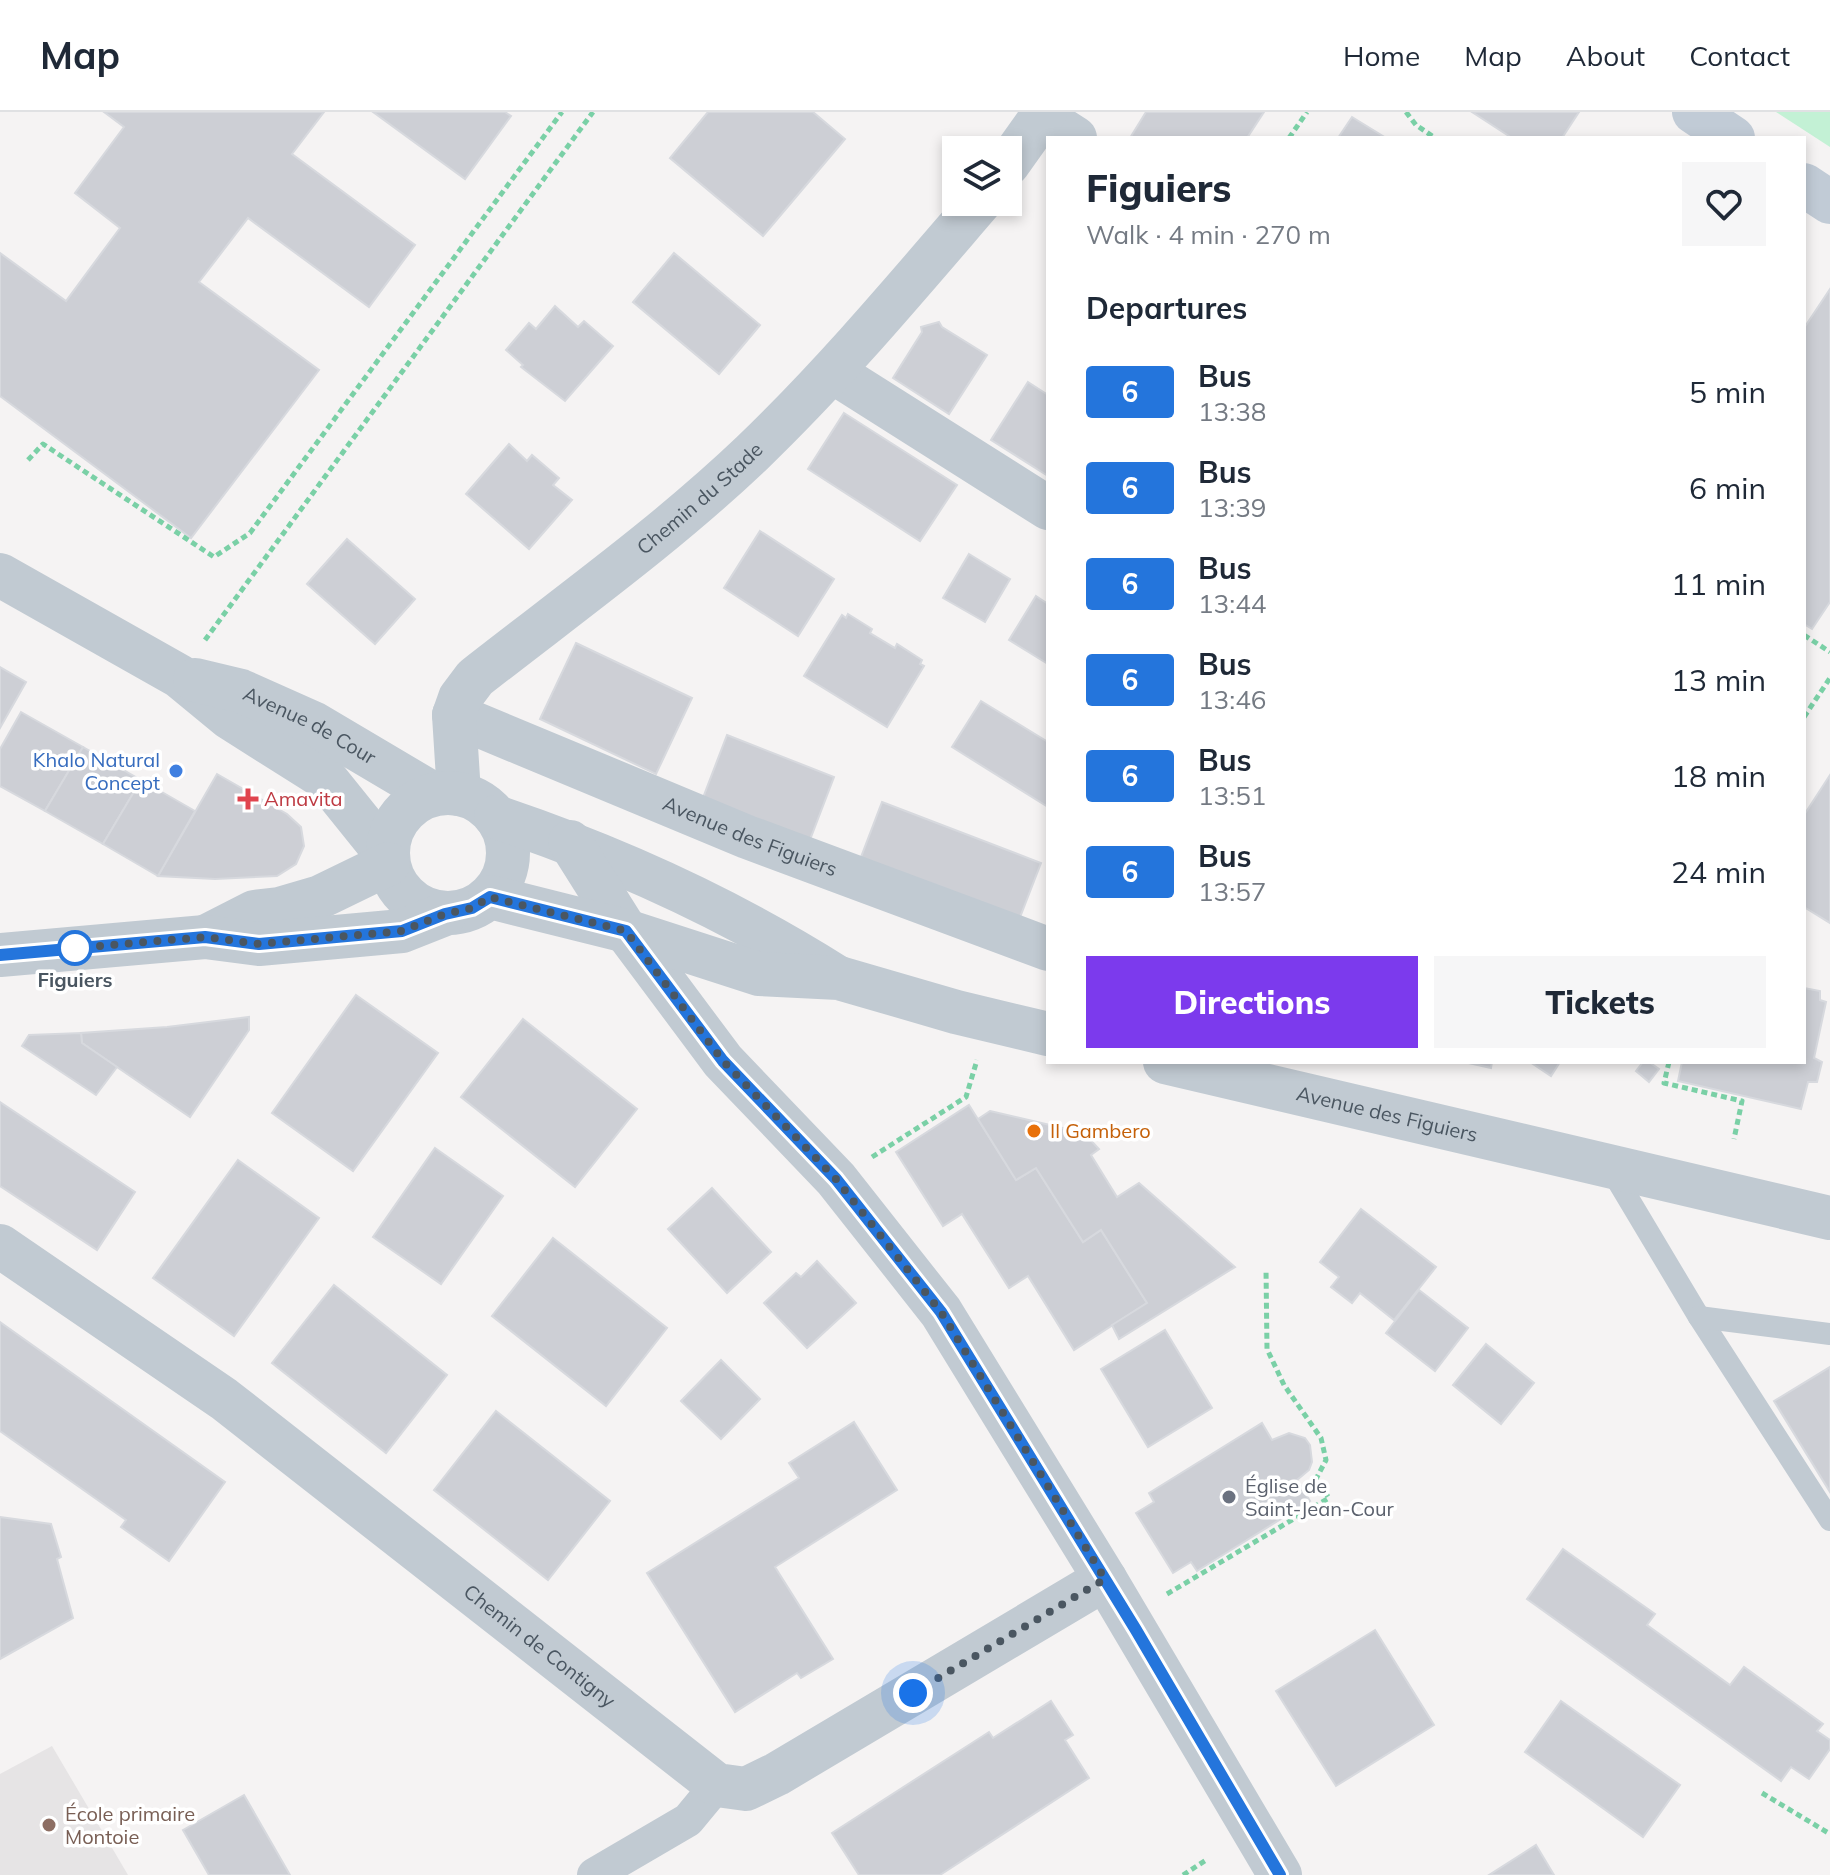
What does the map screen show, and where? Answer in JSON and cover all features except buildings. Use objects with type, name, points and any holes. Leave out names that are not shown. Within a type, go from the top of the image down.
[{"type":"main road","points":[[1694,112],[1730,136]]},
{"type":"main road","points":[[1806,186],[1830,202]]},
{"type":"street","points":[[1022,151],[1054,122]]},
{"type":"street","name":"Chemin du Stade","points":[[454,715],[460,698],[475,678],[658,536],[750,454],[833,372],[968,216]]},
{"type":"street","points":[[833,372],[1046,507]]},
{"type":"street","name":"Avenue de Cour","points":[[0,575],[179,676],[230,718],[325,778],[388,859]]},
{"type":"street","name":"Avenue de Cour","points":[[179,676],[241,691],[313,723],[446,794]]},
{"type":"street","points":[[446,794],[454,715]]},
{"type":"street","name":"Avenue des Figuiers","points":[[454,715],[747,837],[1046,948]]},
{"type":"street","points":[[0,955],[205,937],[259,944],[402,931],[445,914],[472,908],[490,897],[501,883],[507,867],[505,832],[486,806],[446,794],[415,802],[400,816],[390,834],[388,859],[395,882],[408,898],[425,909],[445,914]]},
{"type":"street","points":[[496,817],[570,842],[772,936],[839,978]]},
{"type":"street","points":[[570,842],[626,931],[723,1061],[836,1179],[941,1312],[1105,1579],[1280,1875]]},
{"type":"street","points":[[205,937],[254,912],[279,909],[320,897],[388,859]]},
{"type":"street","points":[[490,897],[626,931],[759,974],[839,978],[956,1012],[1046,1034]]},
{"type":"street","name":"Avenue des Figuiers","points":[[1182,1064],[1250,1072],[1609,1167],[1830,1218]]},
{"type":"street","name":"Chemin de Contigny","points":[[0,1246],[224,1399],[717,1785]]},
{"type":"street","points":[[594,1875],[688,1820],[717,1785],[746,1789],[777,1774],[1105,1579]]},
{"type":"lane","points":[[1609,1167],[1699,1317],[1830,1520]]},
{"type":"lane","points":[[1699,1317],[1830,1334]]},
{"type":"path","points":[[28,460],[43,444],[214,557],[250,533],[562,112]]},
{"type":"path","points":[[179,676],[593,112]]},
{"type":"path","points":[[1290,136],[1307,112]]},
{"type":"path","points":[[1406,112],[1416,125],[1432,136]]},
{"type":"path","points":[[1806,636],[1830,652]]},
{"type":"path","points":[[1806,714],[1830,678]]},
{"type":"path","points":[[866,1160],[966,1097],[977,1059]]},
{"type":"path","points":[[1669,1064],[1664,1083],[1742,1101],[1734,1139]]},
{"type":"path","points":[[1167,1594],[1329,1498],[1316,1479],[1326,1460],[1321,1438],[1284,1385],[1267,1349],[1266,1269]]},
{"type":"path","points":[[1762,1793],[1830,1834]]},
{"type":"path","points":[[1183,1875],[1206,1860]]},
{"type":"shaded area","name":"École primaire Montoie","points":[[52,1746],[128,1875],[0,1875],[0,1774]]},
{"type":"green space","points":[[1776,112],[1830,112],[1830,147]]},
{"type":"bus line","name":"6","points":[[0,955],[205,937],[259,944],[402,931],[445,914],[472,908],[490,897],[626,931],[723,1061],[836,1179],[941,1312],[1136,1630],[1280,1875]]},
{"type":"place","name":"Khalo Natural Concept","points":[[176,771]]},
{"type":"place","name":"Amavita","points":[[248,799]]},
{"type":"place","name":"Figuiers","points":[[75,948]]},
{"type":"place","name":"Il Gambero","points":[[1034,1131]]},
{"type":"place","name":"Église de Saint-Jean-Cour","points":[[1229,1497]]},
{"type":"place","name":"École primaire Montoie","points":[[49,1825]]},
{"type":"route","points":[[75,948],[66,949],[205,937],[259,944],[402,931],[445,914],[472,908],[490,897],[626,931],[723,1061],[836,1179],[941,1312],[1105,1579],[913,1693]]}]
